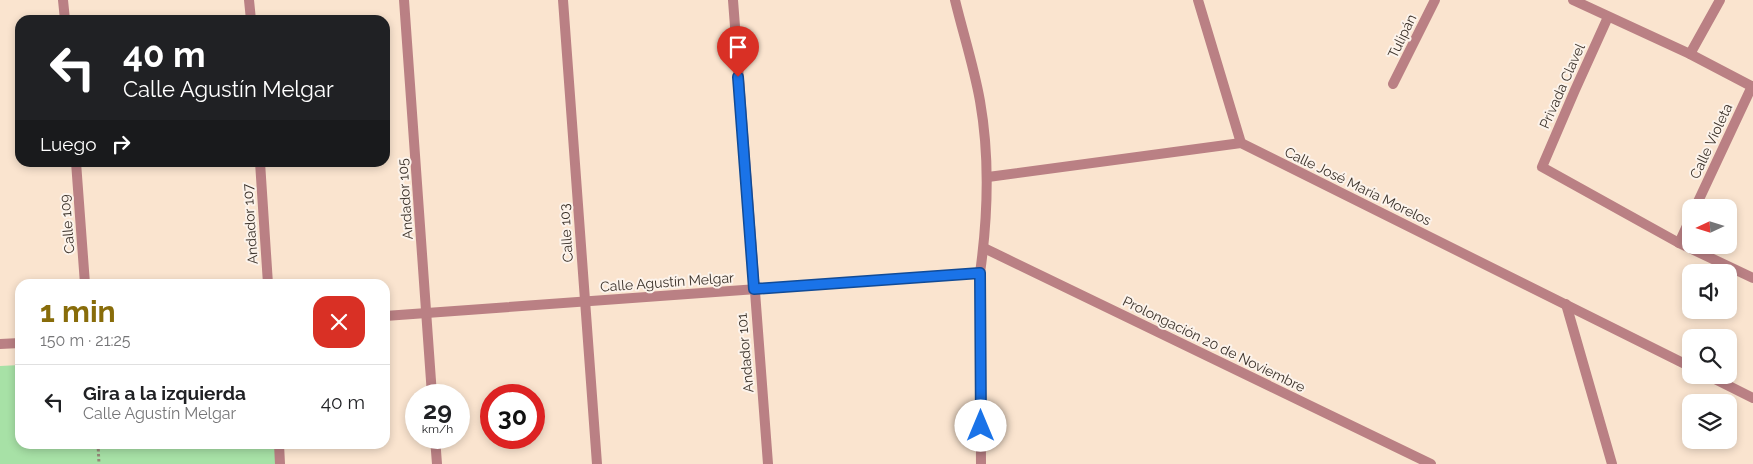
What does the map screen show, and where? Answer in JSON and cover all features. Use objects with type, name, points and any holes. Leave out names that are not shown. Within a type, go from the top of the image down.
[{"type":"street","points":[[63,0],[64,15]]},
{"type":"street","points":[[250,0],[251,15]]},
{"type":"street","name":"Andador 105","points":[[404,0],[431,384]]},
{"type":"street","name":"Calle 103","points":[[563,0],[597,464]]},
{"type":"street","name":"Andador 101","points":[[733,0],[768,464]]},
{"type":"street","points":[[955,0],[980,101],[988,177],[984,248],[980,273],[981,464]]},
{"type":"street","points":[[988,177],[1241,143],[1198,0]]},
{"type":"street","name":"Tulipán","points":[[1394,84],[1435,0]]},
{"type":"street","points":[[1573,0],[1690,54],[1753,86]]},
{"type":"street","points":[[1690,54],[1720,0]]},
{"type":"street","name":"Privada Clavel","points":[[1608,17],[1542,167],[1679,243]]},
{"type":"street","name":"Calle Violeta","points":[[1700,199],[1753,86]]},
{"type":"street","name":"Calle José María Morelos","points":[[1241,143],[1682,362]]},
{"type":"street","name":"Calle 109","points":[[76,167],[86,279]]},
{"type":"street","name":"Andador 107","points":[[260,167],[268,279]]},
{"type":"street","points":[[1682,236],[1679,243],[1753,278]]},
{"type":"street","name":"Prolongación 20 de Noviembre","points":[[984,248],[1432,464]]},
{"type":"street","name":"Calle Agustín Melgar","points":[[390,316],[980,273]]},
{"type":"street","points":[[1566,304],[1612,464]]},
{"type":"street","points":[[0,344],[15,343]]},
{"type":"street","points":[[1725,384],[1753,398]]},
{"type":"street","points":[[279,449],[280,464]]},
{"type":"street","points":[[436,449],[437,464]]},
{"type":"path","points":[[98,449],[100,464]]},
{"type":"green space","points":[[15,365],[15,449],[278,449],[280,464],[0,464],[0,366]]},
{"type":"route","points":[[738,77],[754,289],[980,273],[981,426]]}]
